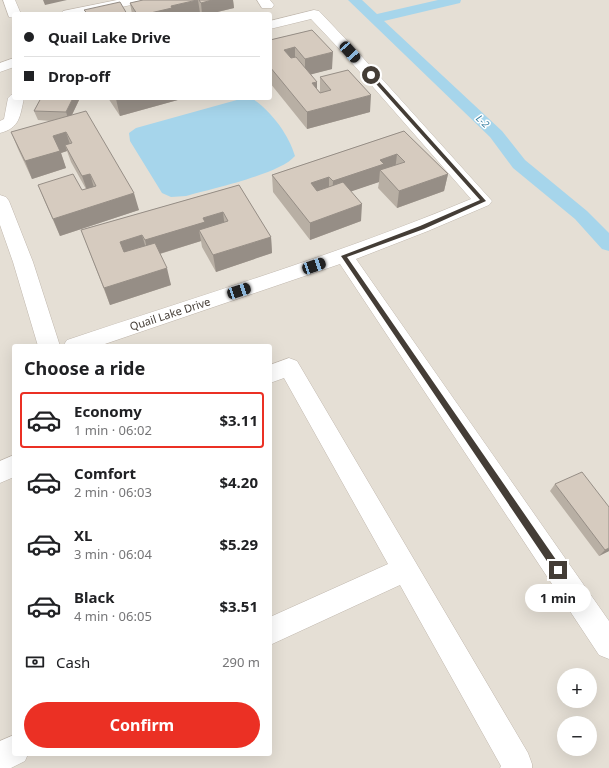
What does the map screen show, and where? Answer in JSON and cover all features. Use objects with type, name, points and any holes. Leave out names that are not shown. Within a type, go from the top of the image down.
[{"type":"street","points":[[9,0],[13,12]]},
{"type":"street","points":[[78,12],[136,0]]},
{"type":"street","name":"Quail Lake Drive","points":[[80,344],[344,256],[422,228],[483,201],[350,52],[314,14],[272,24]]},
{"type":"street","points":[[0,128],[11,121],[16,100]]},
{"type":"street","points":[[0,201],[26,269],[48,344]]},
{"type":"street","points":[[344,256],[609,645]]},
{"type":"street","points":[[272,373],[289,367],[517,764],[516,768]]},
{"type":"street","points":[[0,472],[12,467]]},
{"type":"street","points":[[272,631],[405,569]]},
{"type":"street","points":[[0,757],[12,751]]},
{"type":"shaded area","points":[[0,0],[609,0],[609,768],[0,768]]},
{"type":"water","points":[[237,100],[254,100],[267,110],[279,124],[289,140],[295,156],[287,163],[261,175],[186,196],[171,197],[162,193],[130,141],[129,133],[136,128]]},
{"type":"building","points":[[143,0],[197,0],[171,6],[172,8],[155,12],[136,12],[130,3]]},
{"type":"building","points":[[199,0],[212,0],[201,3]]},
{"type":"building","points":[[120,2],[126,12],[86,12],[84,10]]},
{"type":"building","points":[[312,30],[333,52],[305,59],[295,47],[284,50],[291,58],[296,57],[317,82],[312,83],[320,93],[331,90],[320,77],[348,70],[371,95],[307,112],[272,69],[272,40]]},
{"type":"building","points":[[40,100],[72,100],[66,112],[34,111]]},
{"type":"building","points":[[86,111],[134,193],[53,219],[38,185],[73,174],[82,190],[96,186],[90,174],[82,176],[65,145],[72,143],[66,132],[53,136],[60,151],[25,161],[11,132]]},
{"type":"building","points":[[404,131],[448,174],[399,191],[380,170],[405,162],[397,154],[380,160],[384,164],[333,181],[329,177],[311,183],[317,191],[343,182],[362,204],[310,223],[272,175]]},
{"type":"building","points":[[239,185],[271,237],[213,255],[199,230],[228,221],[223,212],[203,218],[205,222],[145,240],[142,235],[120,242],[124,252],[155,243],[167,268],[104,288],[81,230]]},
{"type":"building","points":[[582,472],[609,507],[609,548],[605,550],[555,484]]},
{"type":"waterway","name":"L-2","points":[[354,0],[374,19]]},
{"type":"waterway","points":[[374,19],[455,0]]},
{"type":"waterway","name":"L-2","points":[[374,19],[496,134],[519,164],[581,215],[609,244]]},
{"type":"route","points":[[371,75],[483,201],[473,204],[422,228],[344,256],[558,570]]}]
